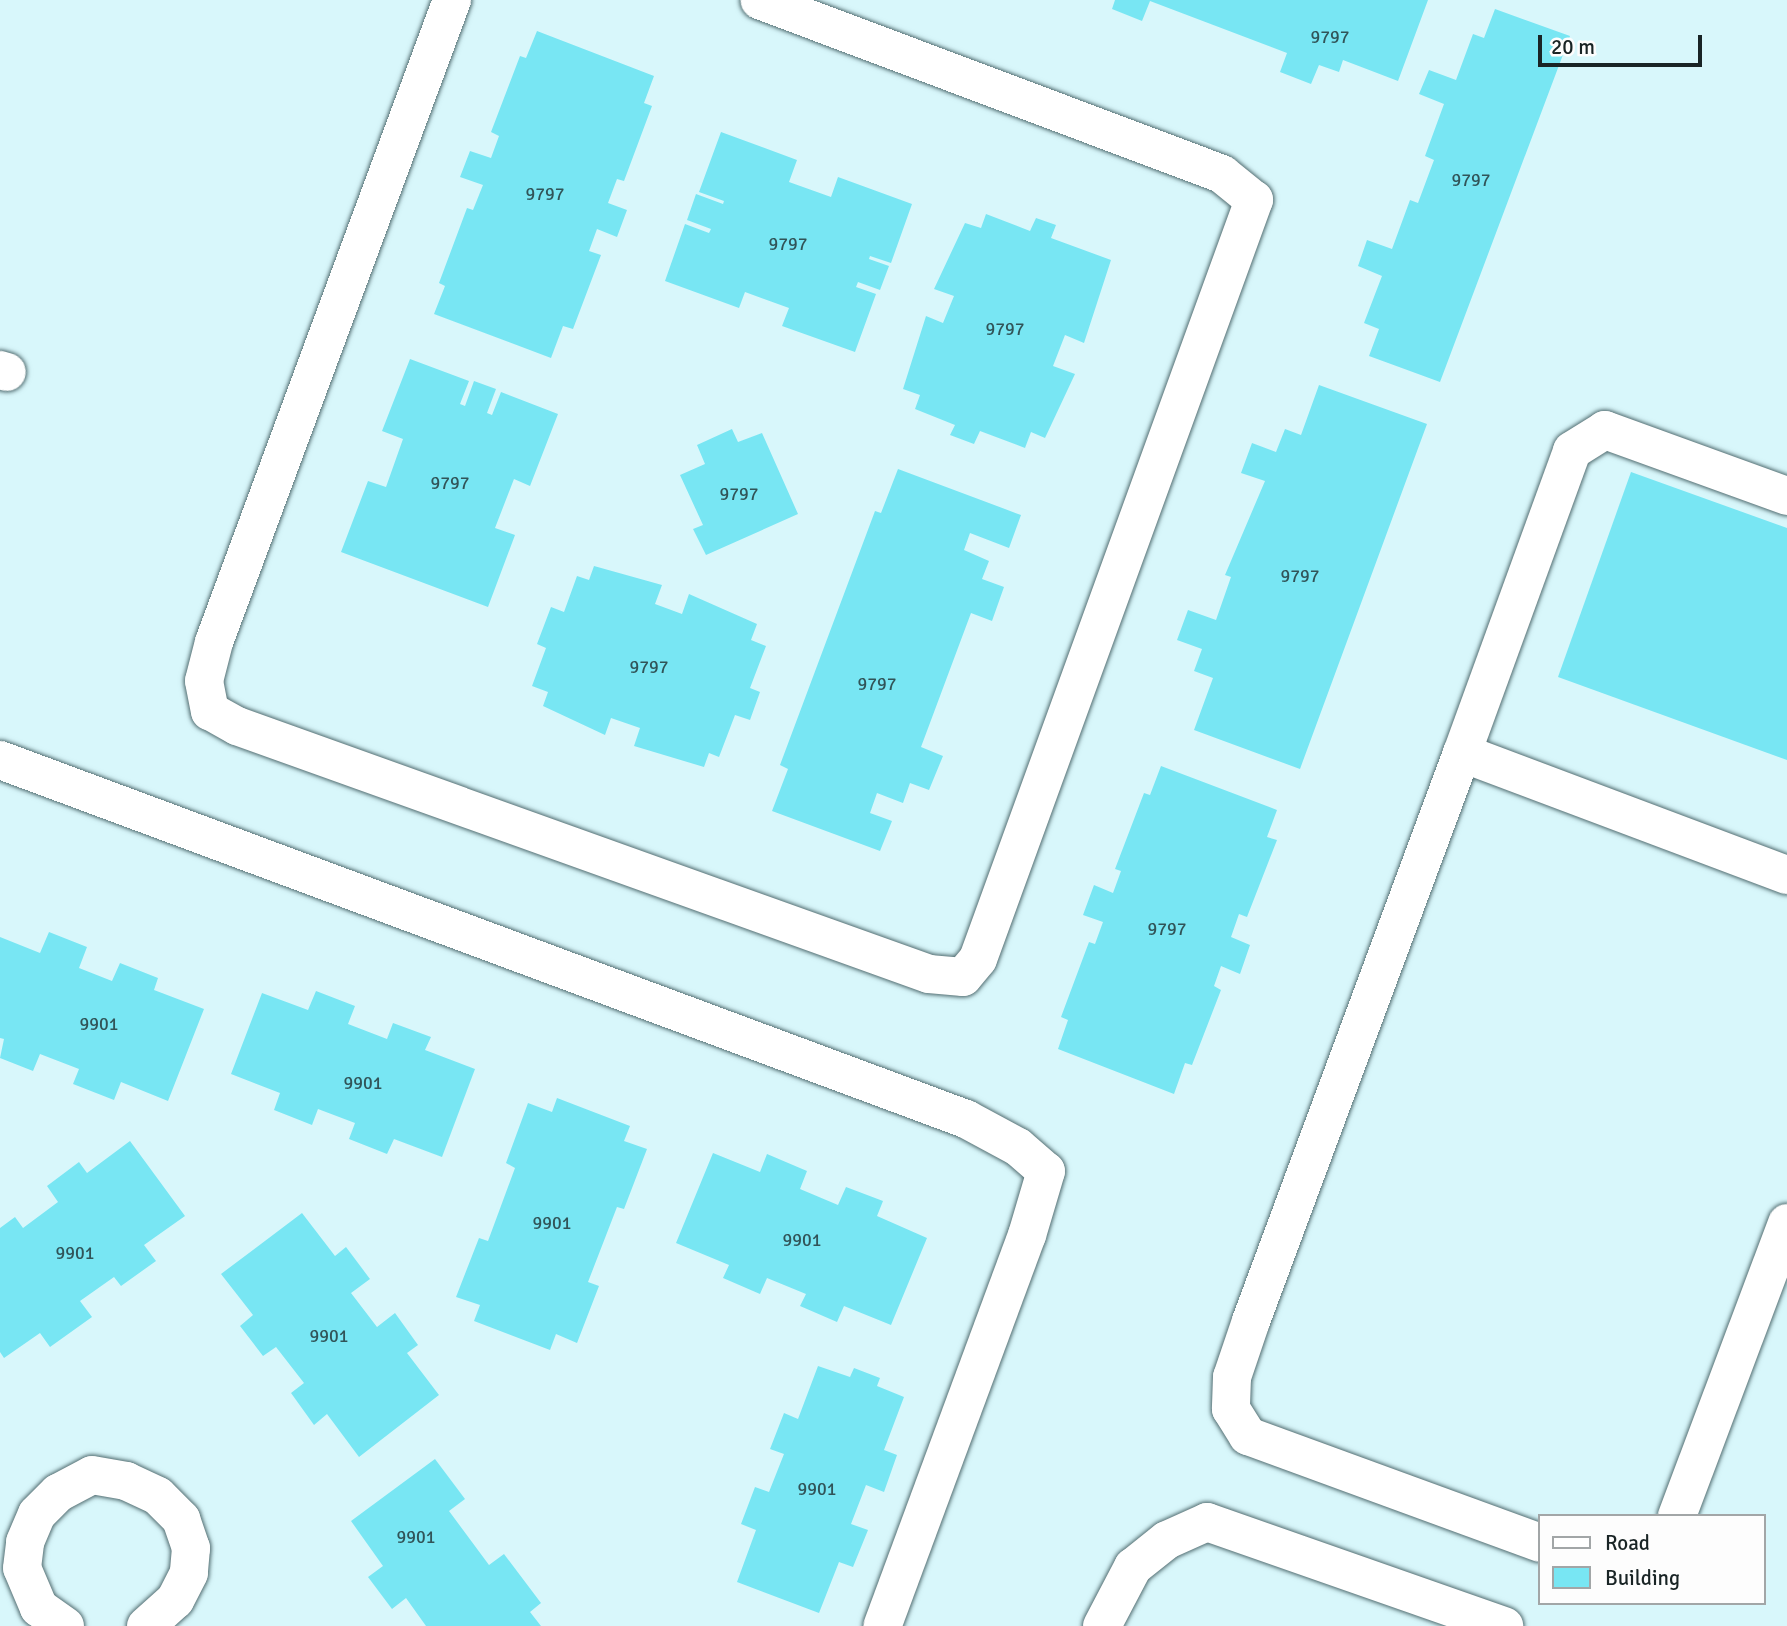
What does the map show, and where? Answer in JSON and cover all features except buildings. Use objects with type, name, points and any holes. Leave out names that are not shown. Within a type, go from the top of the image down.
[{"type":"lane","points":[[452,0],[214,642],[204,681],[210,711],[237,726],[915,970],[963,977],[978,960],[1254,200],[1222,174],[760,0]]},
{"type":"lane","points":[[1538,1543],[1248,1436],[1231,1409],[1232,1377],[1572,451],[1605,430],[1787,496]]},
{"type":"lane","points":[[1462,753],[1787,875]]},
{"type":"lane","points":[[0,760],[966,1119],[1018,1147],[1046,1171],[1027,1235],[882,1626]]},
{"type":"lane","points":[[1678,1514],[1787,1223]]},
{"type":"lane","points":[[40,1620],[22,1568],[25,1542],[37,1514],[58,1493],[92,1475],[126,1481],[159,1496],[181,1519],[191,1548],[189,1573],[175,1600],[146,1626]]},
{"type":"lane","points":[[1102,1626],[1133,1567],[1167,1540],[1208,1522],[1504,1626]]}]
